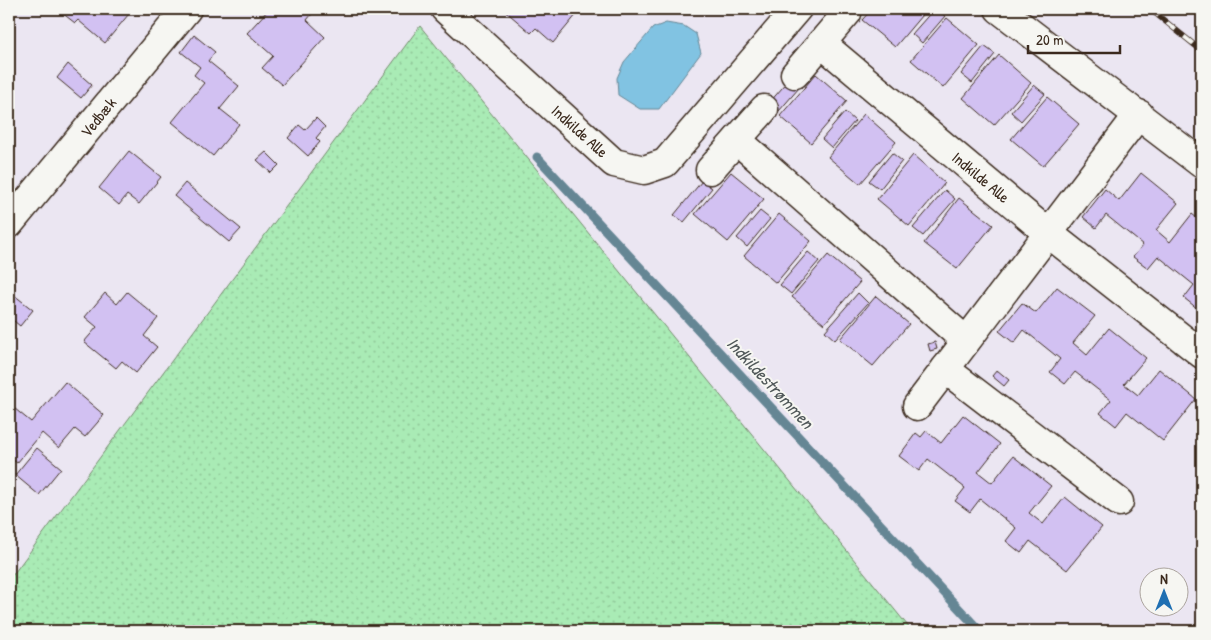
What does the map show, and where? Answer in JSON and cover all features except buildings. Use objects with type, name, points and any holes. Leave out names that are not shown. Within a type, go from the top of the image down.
[{"type":"street","name":"Vedbæk","points":[[9,224],[187,9]]},
{"type":"street","name":"Indkilde Alle","points":[[445,9],[614,163],[644,170],[665,163],[797,9]]},
{"type":"street","points":[[1000,9],[1202,164]]},
{"type":"street","points":[[795,74],[847,13]]},
{"type":"street","name":"Indkilde Alle","points":[[821,43],[1048,233],[1202,354]]},
{"type":"street","points":[[710,170],[764,109]]},
{"type":"street","points":[[917,406],[1139,114]]},
{"type":"street","points":[[737,140],[966,341]]},
{"type":"street","points":[[945,369],[1119,502]]},
{"type":"green space","points":[[420,26],[912,631],[9,631],[9,580]]},
{"type":"water","points":[[666,23],[684,26],[696,34],[701,53],[659,109],[640,109],[618,95],[617,78],[624,62],[653,28]]},
{"type":"waterway","name":"Indkildestrømmen","points":[[537,157],[980,631]]},
{"type":"railway","points":[[1150,9],[1202,51]]}]
